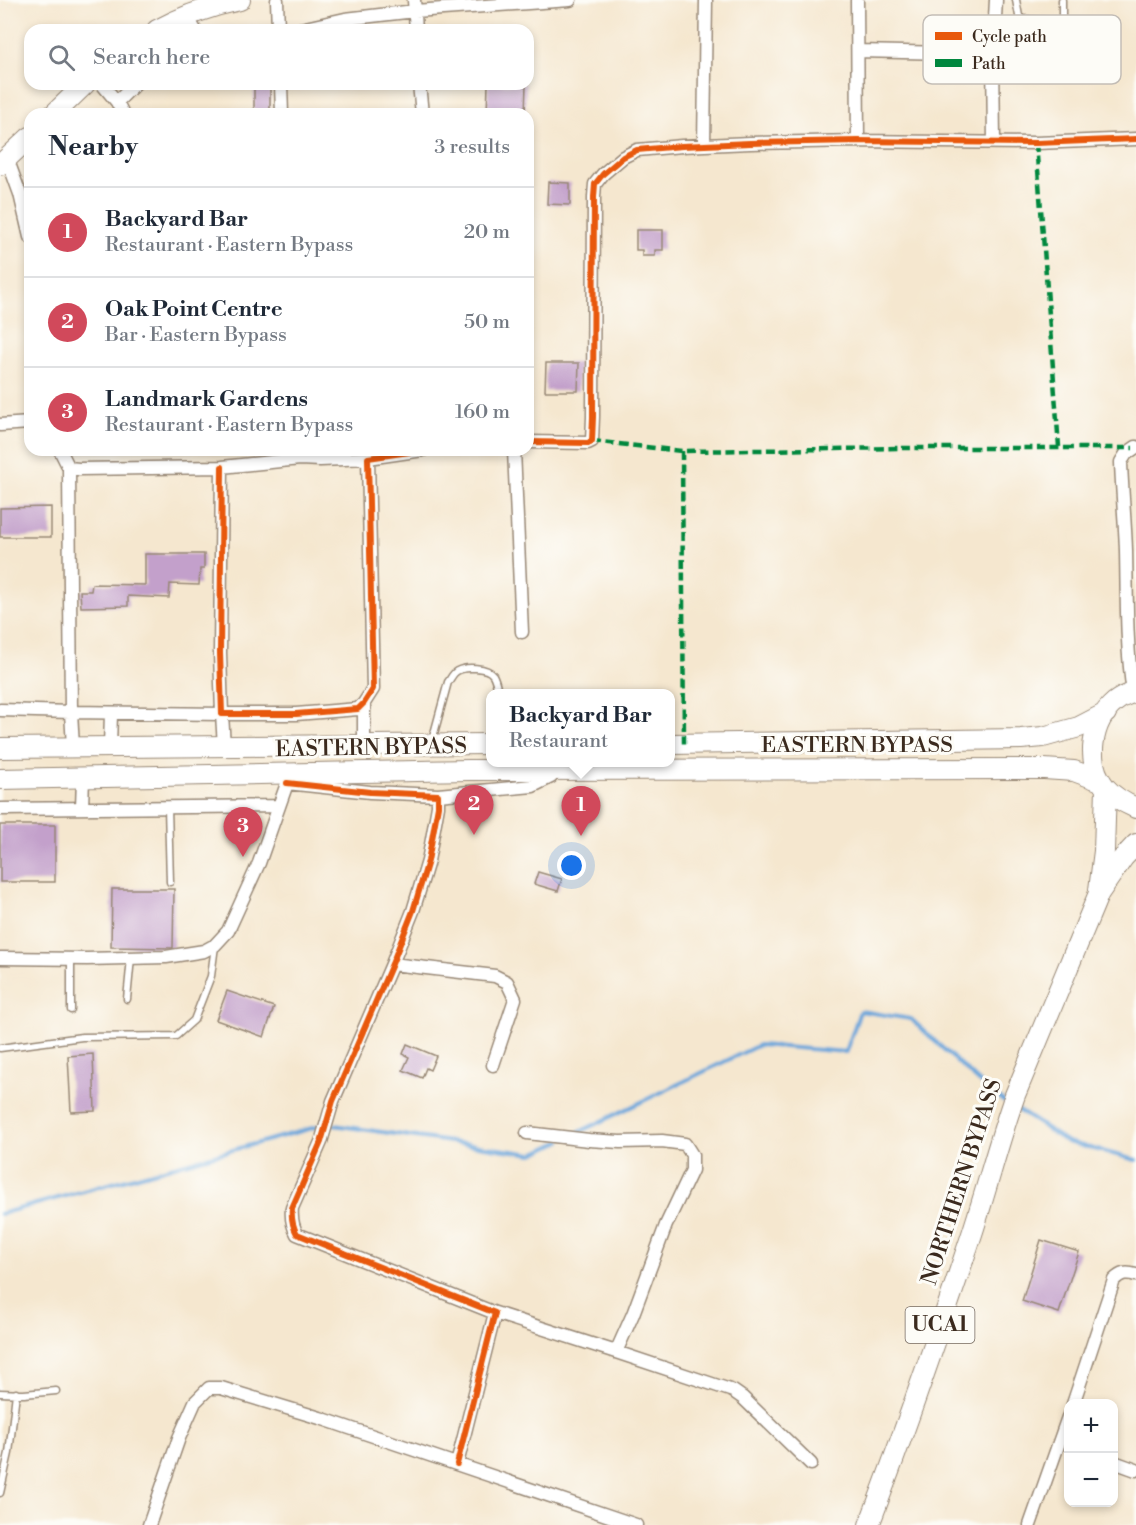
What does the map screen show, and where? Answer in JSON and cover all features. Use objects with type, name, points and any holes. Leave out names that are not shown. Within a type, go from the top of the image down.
[{"type":"main road","points":[[191,23],[222,4],[240,0]]},
{"type":"main road","points":[[60,108],[79,90]]},
{"type":"main road","points":[[4,162],[24,143]]},
{"type":"main road","name":"EASTERN BYPASS","points":[[675,744],[1043,737],[1080,728],[1106,712],[1115,702],[1135,692]]},
{"type":"main road","points":[[1104,785],[1095,764],[1093,746],[1097,728],[1106,712]]},
{"type":"main road","name":"EASTERN BYPASS","points":[[0,748],[486,744]]},
{"type":"main road","name":"EASTERN BYPASS","points":[[0,779],[289,778],[557,769],[1044,768],[1074,771],[1104,785],[1120,801],[1136,808]]},
{"type":"main road","name":"UCA1","points":[[1099,893],[1104,851],[1104,785]]},
{"type":"main road","name":"UCA1","points":[[1099,893],[1123,858],[1136,844]]},
{"type":"main road","name":"NORTHERN BYPASS","points":[[869,1525],[970,1239],[1015,1095],[1099,893]]},
{"type":"street","points":[[277,0],[278,24]]},
{"type":"street","points":[[323,24],[414,5],[570,0]]},
{"type":"street","points":[[704,145],[706,0]]},
{"type":"street","points":[[857,0],[858,141]]},
{"type":"street","points":[[995,15],[996,0]]},
{"type":"street","points":[[414,5],[416,24]]},
{"type":"street","points":[[858,51],[923,52]]},
{"type":"street","points":[[993,84],[994,143]]},
{"type":"street","points":[[107,90],[120,108]]},
{"type":"street","points":[[117,102],[129,90]]},
{"type":"street","points":[[281,90],[282,108]]},
{"type":"street","points":[[420,90],[421,108]]},
{"type":"street","points":[[534,442],[588,443],[592,441],[595,184],[623,157],[637,150],[704,145],[858,141],[1036,143],[1136,139]]},
{"type":"street","points":[[4,162],[20,194],[24,211]]},
{"type":"street","points":[[0,425],[24,423]]},
{"type":"street","points":[[1135,692],[1126,625],[1121,462],[1126,454],[1136,447]]},
{"type":"street","points":[[63,456],[69,468],[73,747]]},
{"type":"street","points":[[69,468],[222,467],[287,456]]},
{"type":"street","points":[[306,456],[321,460],[382,456]]},
{"type":"street","points":[[514,456],[522,632]]},
{"type":"street","points":[[0,710],[296,714],[358,709],[373,689],[368,458]]},
{"type":"street","points":[[222,467],[220,653],[224,746]]},
{"type":"street","points":[[364,703],[364,745]]},
{"type":"street","points":[[110,747],[111,713]]},
{"type":"street","points":[[0,958],[166,957],[204,951],[215,945],[228,931],[259,863],[289,778],[370,792],[438,795],[533,786],[551,777],[557,769]]},
{"type":"street","points":[[81,808],[83,777]]},
{"type":"street","points":[[438,795],[428,861],[413,911],[333,1101],[321,1142],[292,1208],[293,1227],[297,1234],[495,1313],[733,1391],[743,1398],[810,1464]]},
{"type":"street","points":[[0,809],[279,806]]},
{"type":"street","points":[[392,964],[495,976],[507,982],[515,999],[493,1065]]},
{"type":"street","points":[[527,1133],[610,1141],[662,1141],[685,1144],[692,1155],[692,1170],[666,1224],[633,1314],[616,1352]]},
{"type":"street","points":[[1075,1399],[1114,1281],[1118,1275],[1125,1273],[1136,1275]]},
{"type":"street","points":[[457,1464],[495,1313]]},
{"type":"street","points":[[149,1525],[182,1430],[195,1402],[209,1388],[221,1388],[320,1418],[636,1525]]},
{"type":"street","points":[[1030,1525],[1064,1444]]},
{"type":"street","points":[[1118,1464],[1136,1470]]},
{"type":"lane","points":[[1017,0],[1019,15]]},
{"type":"lane","points":[[431,745],[448,682],[452,675],[458,670],[488,669],[494,676],[498,689]]},
{"type":"lane","points":[[168,807],[170,882]]},
{"type":"lane","points":[[0,1048],[82,1037],[176,1036],[194,1020],[211,976],[215,945]]},
{"type":"lane","points":[[127,999],[131,958]]},
{"type":"lane","points":[[70,1011],[71,959]]},
{"type":"lane","points":[[0,1393],[56,1391]]},
{"type":"lane","points":[[0,1493],[9,1453],[16,1393]]},
{"type":"building","points":[[254,90],[270,90],[270,108],[254,108]]},
{"type":"building","points":[[488,90],[526,90],[525,108],[487,108]]},
{"type":"building","points":[[548,182],[570,183],[570,205],[547,204]]},
{"type":"building","points":[[636,230],[663,230],[663,250],[655,250],[655,256],[642,256],[642,250],[636,250]]},
{"type":"building","points":[[546,363],[579,363],[578,391],[545,391]]},
{"type":"building","points":[[51,507],[51,537],[0,537],[0,508]]},
{"type":"building","points":[[145,554],[204,554],[204,569],[200,569],[199,585],[170,584],[169,598],[128,596],[128,606],[81,607],[80,591],[91,591],[92,584],[145,585]]},
{"type":"building","points":[[0,825],[55,825],[55,882],[0,882]]},
{"type":"building","points":[[538,872],[562,879],[558,891],[534,884]]},
{"type":"building","points":[[112,889],[174,889],[173,948],[111,947]]},
{"type":"building","points":[[227,991],[274,1007],[264,1037],[216,1020]]},
{"type":"building","points":[[407,1044],[436,1056],[430,1070],[426,1068],[422,1078],[403,1070],[409,1057],[403,1054]]},
{"type":"building","points":[[93,1054],[95,1111],[71,1112],[68,1056]]},
{"type":"building","points":[[1041,1240],[1079,1252],[1059,1313],[1022,1301]]},
{"type":"waterway","points":[[573,1135],[759,1045],[846,1052],[860,1011],[911,1019],[992,1094],[1005,1102]]},
{"type":"waterway","points":[[1016,1109],[1067,1142],[1136,1160]]},
{"type":"waterway","points":[[0,1214],[327,1124],[533,1154],[561,1141]]},
{"type":"marked path","points":[[1036,143],[1059,447]]},
{"type":"marked path","points":[[592,441],[682,451],[1133,448]]},
{"type":"marked path","points":[[682,451],[684,744]]},
{"type":"cycle path","points":[[534,442],[588,443],[592,441],[595,184],[623,157],[637,150],[750,143],[858,141],[1036,143],[1136,139]]},
{"type":"cycle path","points":[[222,467],[220,653],[222,714],[296,714],[358,709],[373,689],[368,458],[382,456]]},
{"type":"cycle path","points":[[287,783],[370,792],[438,795],[428,861],[413,911],[333,1101],[321,1142],[292,1208],[292,1215],[297,1234],[495,1313],[457,1464]]},
{"type":"place","name":"Oak Point Centre","points":[[474,835]]},
{"type":"place","name":"Backyard Bar","points":[[581,836]]},
{"type":"place","name":"Landmark Gardens","points":[[243,857]]}]
